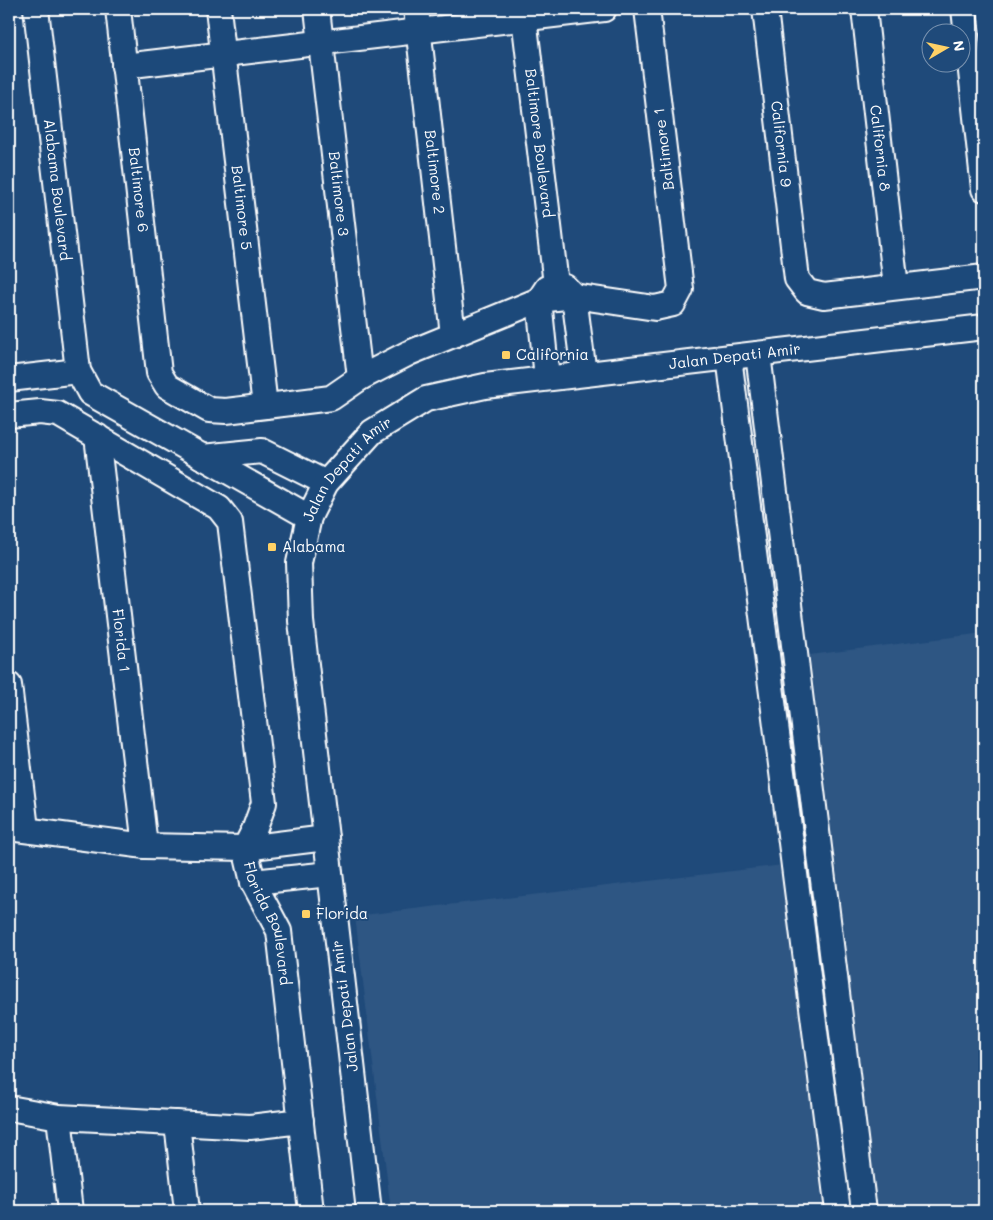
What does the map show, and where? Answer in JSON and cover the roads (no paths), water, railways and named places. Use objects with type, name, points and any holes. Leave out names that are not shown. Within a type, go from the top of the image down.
[{"type":"street","name":"Alabama Boulevard","points":[[36,9],[78,371]]},
{"type":"street","name":"Baltimore 6","points":[[118,9],[159,373],[167,386],[209,410],[226,411],[265,406]]},
{"type":"street","name":"Baltimore 5","points":[[218,9],[265,406]]},
{"type":"street","name":"Baltimore 3","points":[[317,9],[360,378]]},
{"type":"street","points":[[124,66],[321,42],[417,20],[604,9]]},
{"type":"street","name":"Baltimore 1","points":[[574,296],[655,308],[673,304],[681,290],[647,9]]},
{"type":"street","name":"California 9","points":[[764,9],[797,279],[807,292],[824,296],[896,287]]},
{"type":"street","name":"California 8","points":[[864,9],[896,287]]},
{"type":"street","points":[[964,9],[984,189]]},
{"type":"street","name":"Baltimore Boulevard","points":[[524,13],[555,276]]},
{"type":"street","name":"Baltimore 2","points":[[417,20],[453,335]]},
{"type":"street","points":[[547,378],[539,300],[555,276],[574,296],[584,374]]},
{"type":"street","points":[[896,287],[984,277]]},
{"type":"street","points":[[265,406],[331,398],[360,378],[410,353],[539,300],[574,296]]},
{"type":"street","name":"Jalan Depati Amir","points":[[369,1211],[301,621],[299,563],[309,517],[326,484],[372,432],[426,399],[485,386],[547,378],[984,327]]},
{"type":"street","points":[[758,354],[864,1211]]},
{"type":"street","points":[[729,357],[838,1211]]},
{"type":"street","points":[[9,379],[78,371],[90,393],[309,517]]},
{"type":"street","points":[[9,415],[40,412],[58,414],[97,436]]},
{"type":"street","name":"Florida Boulevard","points":[[97,436],[219,508],[230,522],[264,803],[245,848],[253,882],[279,931],[311,1211]]},
{"type":"street","name":"Florida 1","points":[[97,436],[145,846]]},
{"type":"street","points":[[202,457],[262,451],[326,484]]},
{"type":"street","points":[[9,685],[17,828],[145,846],[245,848],[326,838]]},
{"type":"street","points":[[253,882],[330,874]]},
{"type":"street","points":[[9,1108],[59,1117],[250,1127],[301,1121]]},
{"type":"street","points":[[59,1117],[70,1211]]},
{"type":"street","points":[[177,1123],[187,1211]]},
{"type":"place","name":"California","points":[[506,355]]},
{"type":"place","name":"Alabama","points":[[272,547]]},
{"type":"place","name":"Florida","points":[[306,914]]}]
